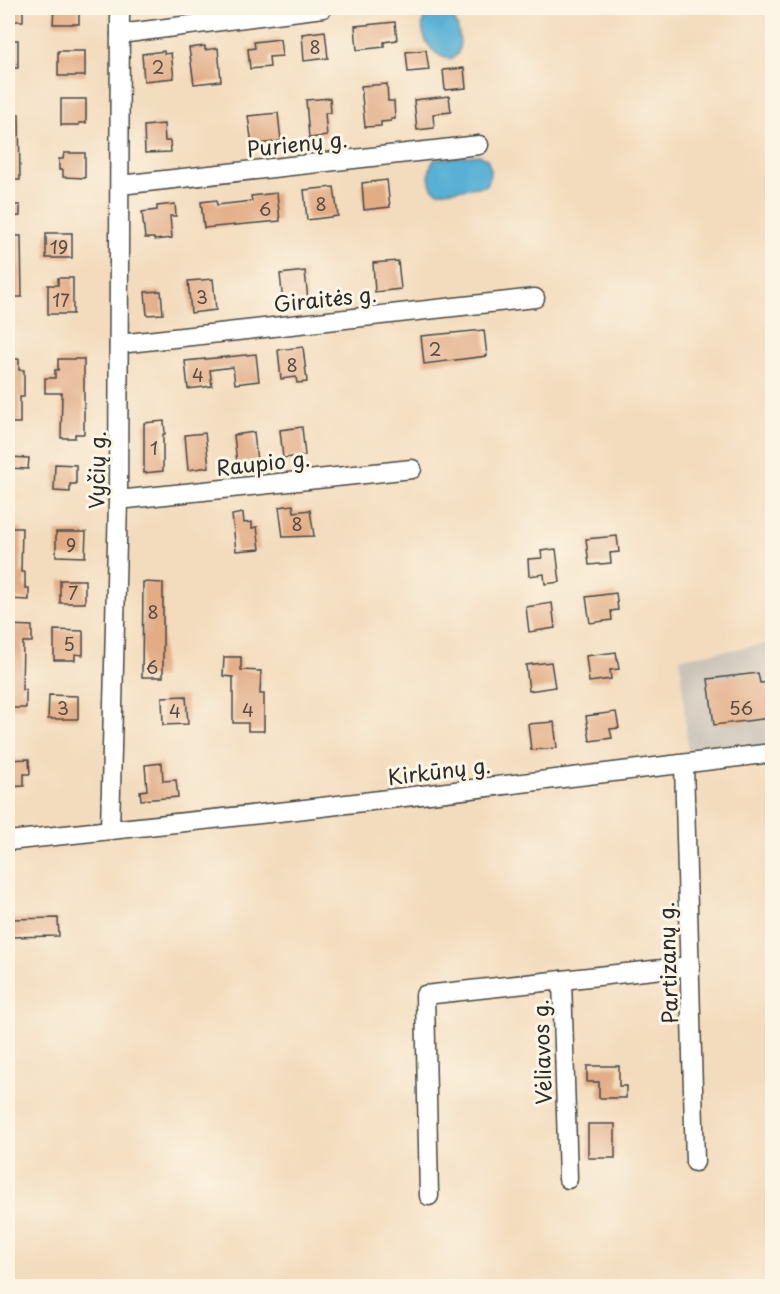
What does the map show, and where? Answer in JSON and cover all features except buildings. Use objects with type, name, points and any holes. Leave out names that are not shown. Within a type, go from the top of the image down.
[{"type":"street","name":"Vyčių g.","points":[[110,830],[118,500],[120,8]]},
{"type":"street","points":[[120,34],[323,8]]},
{"type":"street","name":"Purienų g.","points":[[120,185],[479,145]]},
{"type":"street","name":"Giraitės g.","points":[[119,344],[535,298]]},
{"type":"street","name":"Raupio g.","points":[[118,500],[412,469]]},
{"type":"street","name":"Kirkūnų g.","points":[[110,830],[772,753]]},
{"type":"street","name":"Partizanų g.","points":[[684,764],[695,1162]]},
{"type":"street","points":[[8,841],[110,830]]},
{"type":"street","name":"Vėliavos g.","points":[[568,1179],[562,980],[690,966]]},
{"type":"street","points":[[429,1196],[425,995],[562,980]]},
{"type":"shaded area","points":[[772,643],[772,753],[689,763],[680,658]]},
{"type":"water","points":[[429,15],[448,15],[454,21],[459,34],[459,49],[455,56],[448,58],[440,56],[426,40],[423,29],[424,18]]},
{"type":"water","points":[[479,155],[487,159],[491,170],[485,186],[438,192],[432,188],[429,174],[435,159]]}]
